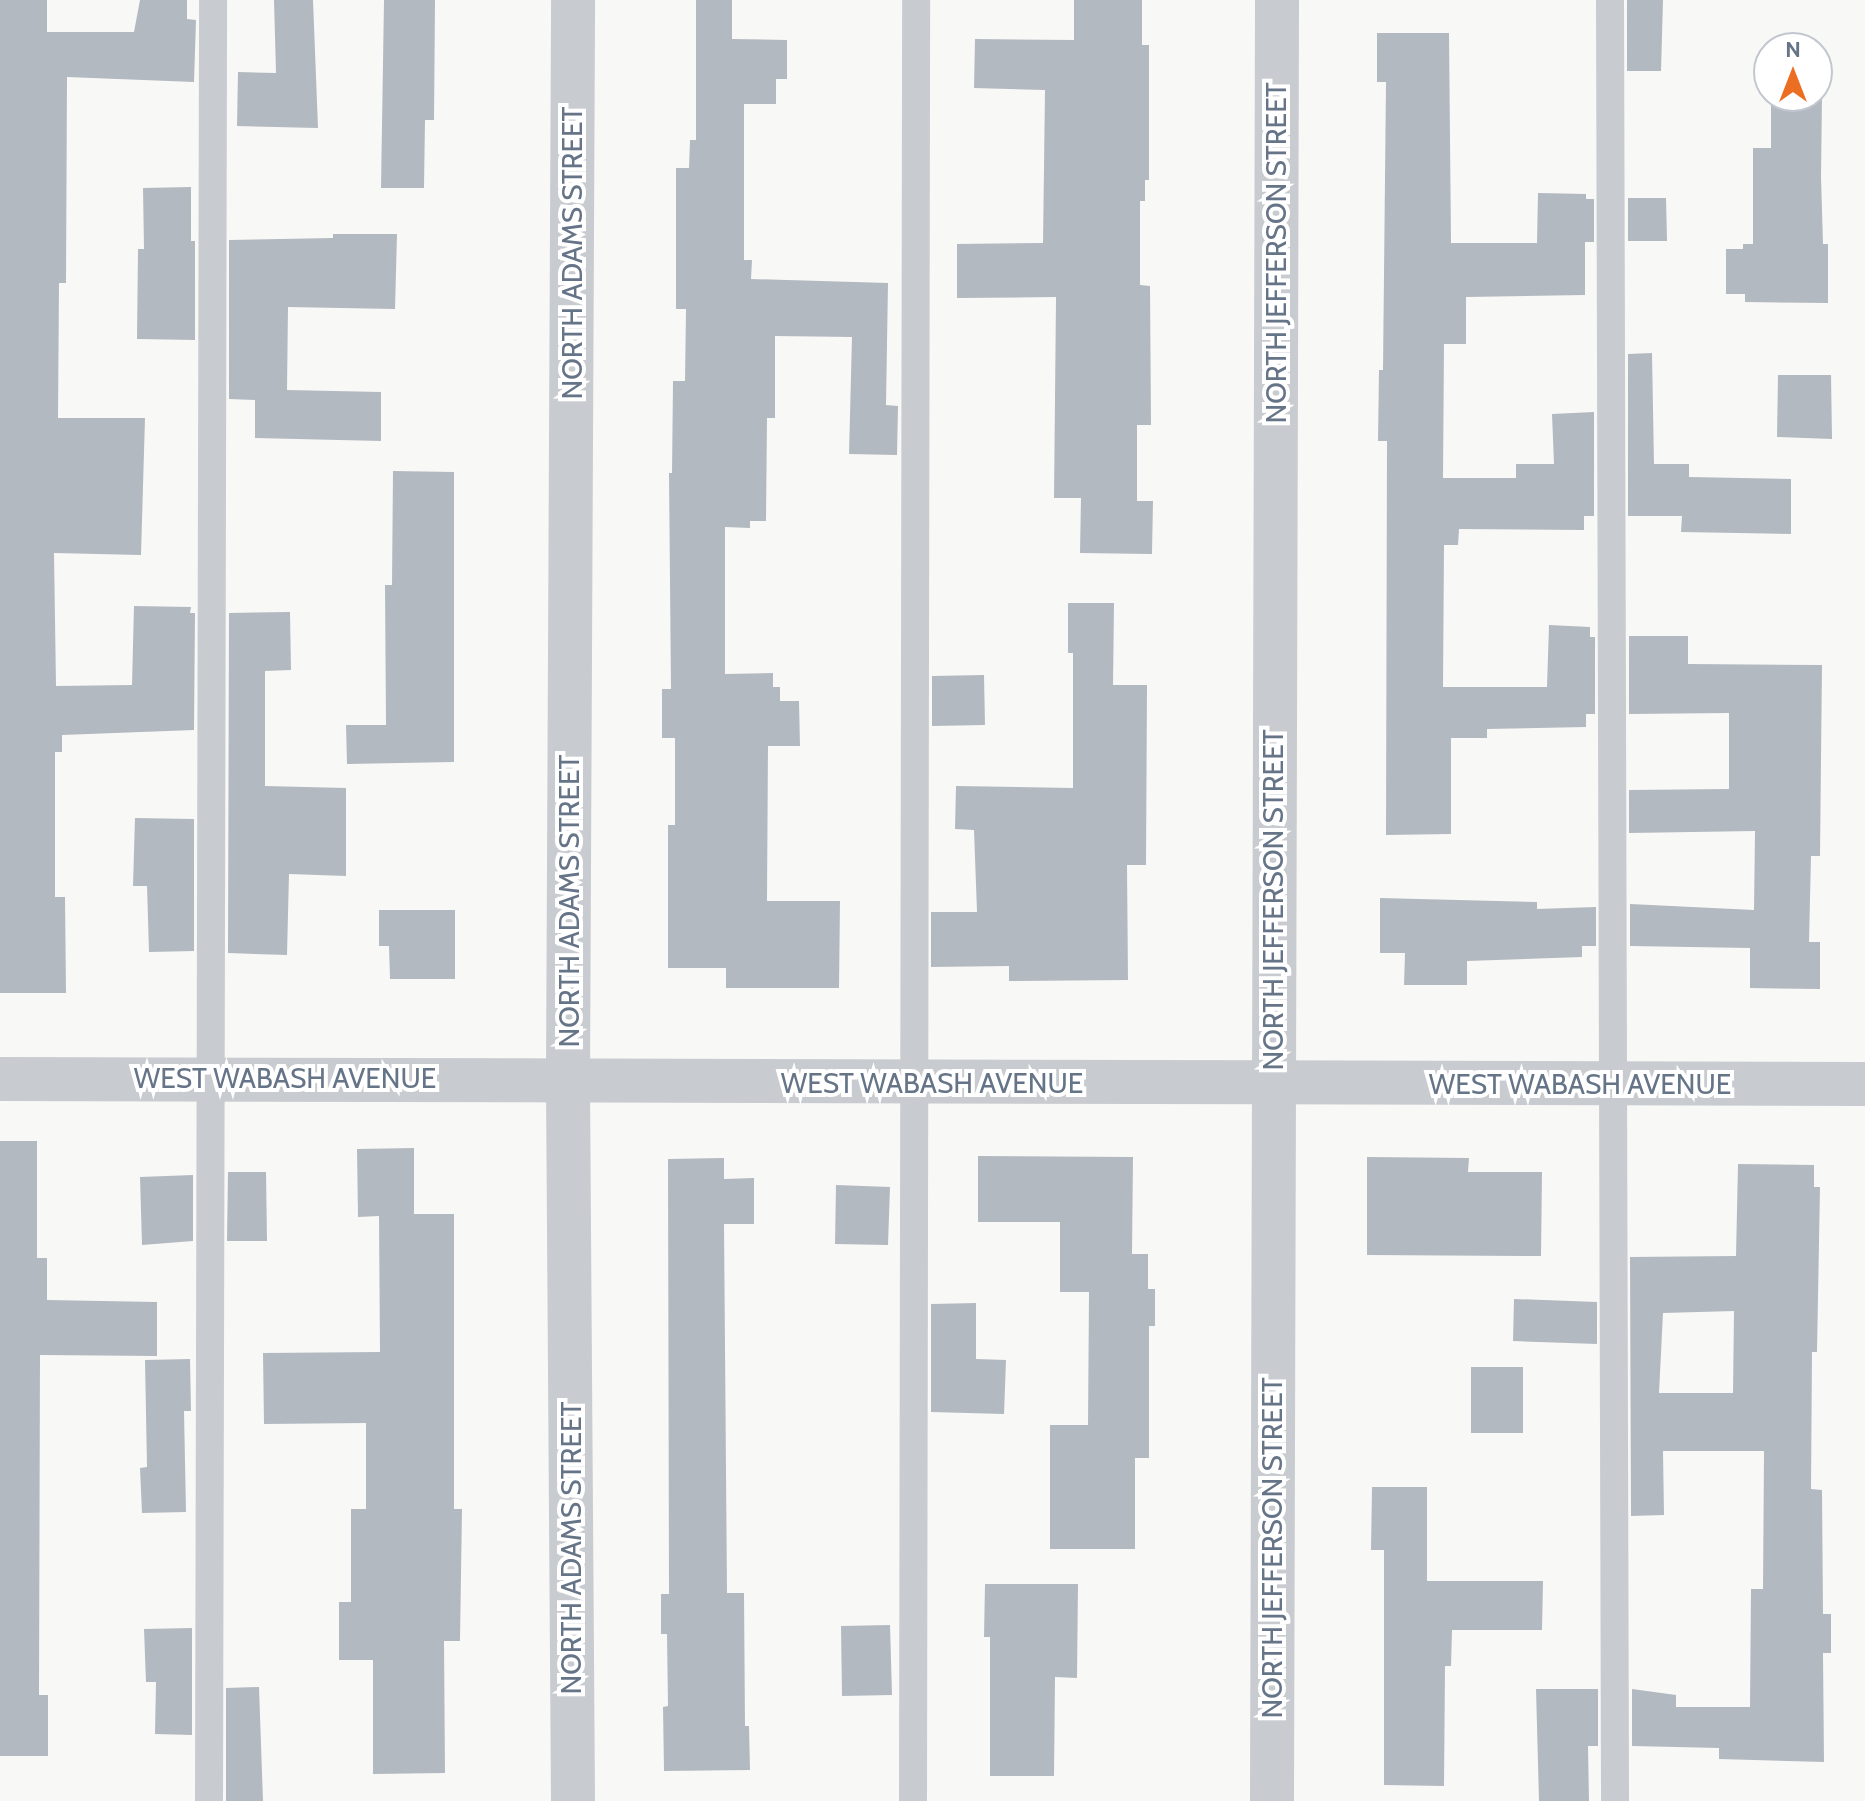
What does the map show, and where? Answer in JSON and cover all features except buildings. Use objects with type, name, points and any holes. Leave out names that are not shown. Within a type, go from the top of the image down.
[{"type":"street","name":"NORTH ADAMS STREET","points":[[573,0],[568,1079],[573,1801]]},
{"type":"street","name":"NORTH JEFFERSON STREET","points":[[1272,1801],[1277,0]]},
{"type":"street","name":"WEST WABASH AVENUE","points":[[0,1079],[209,1077],[912,1083],[1865,1084]]},
{"type":"lane","points":[[209,1801],[213,0]]},
{"type":"lane","points":[[913,1801],[916,0]]},
{"type":"lane","points":[[1610,0],[1615,1801]]}]
